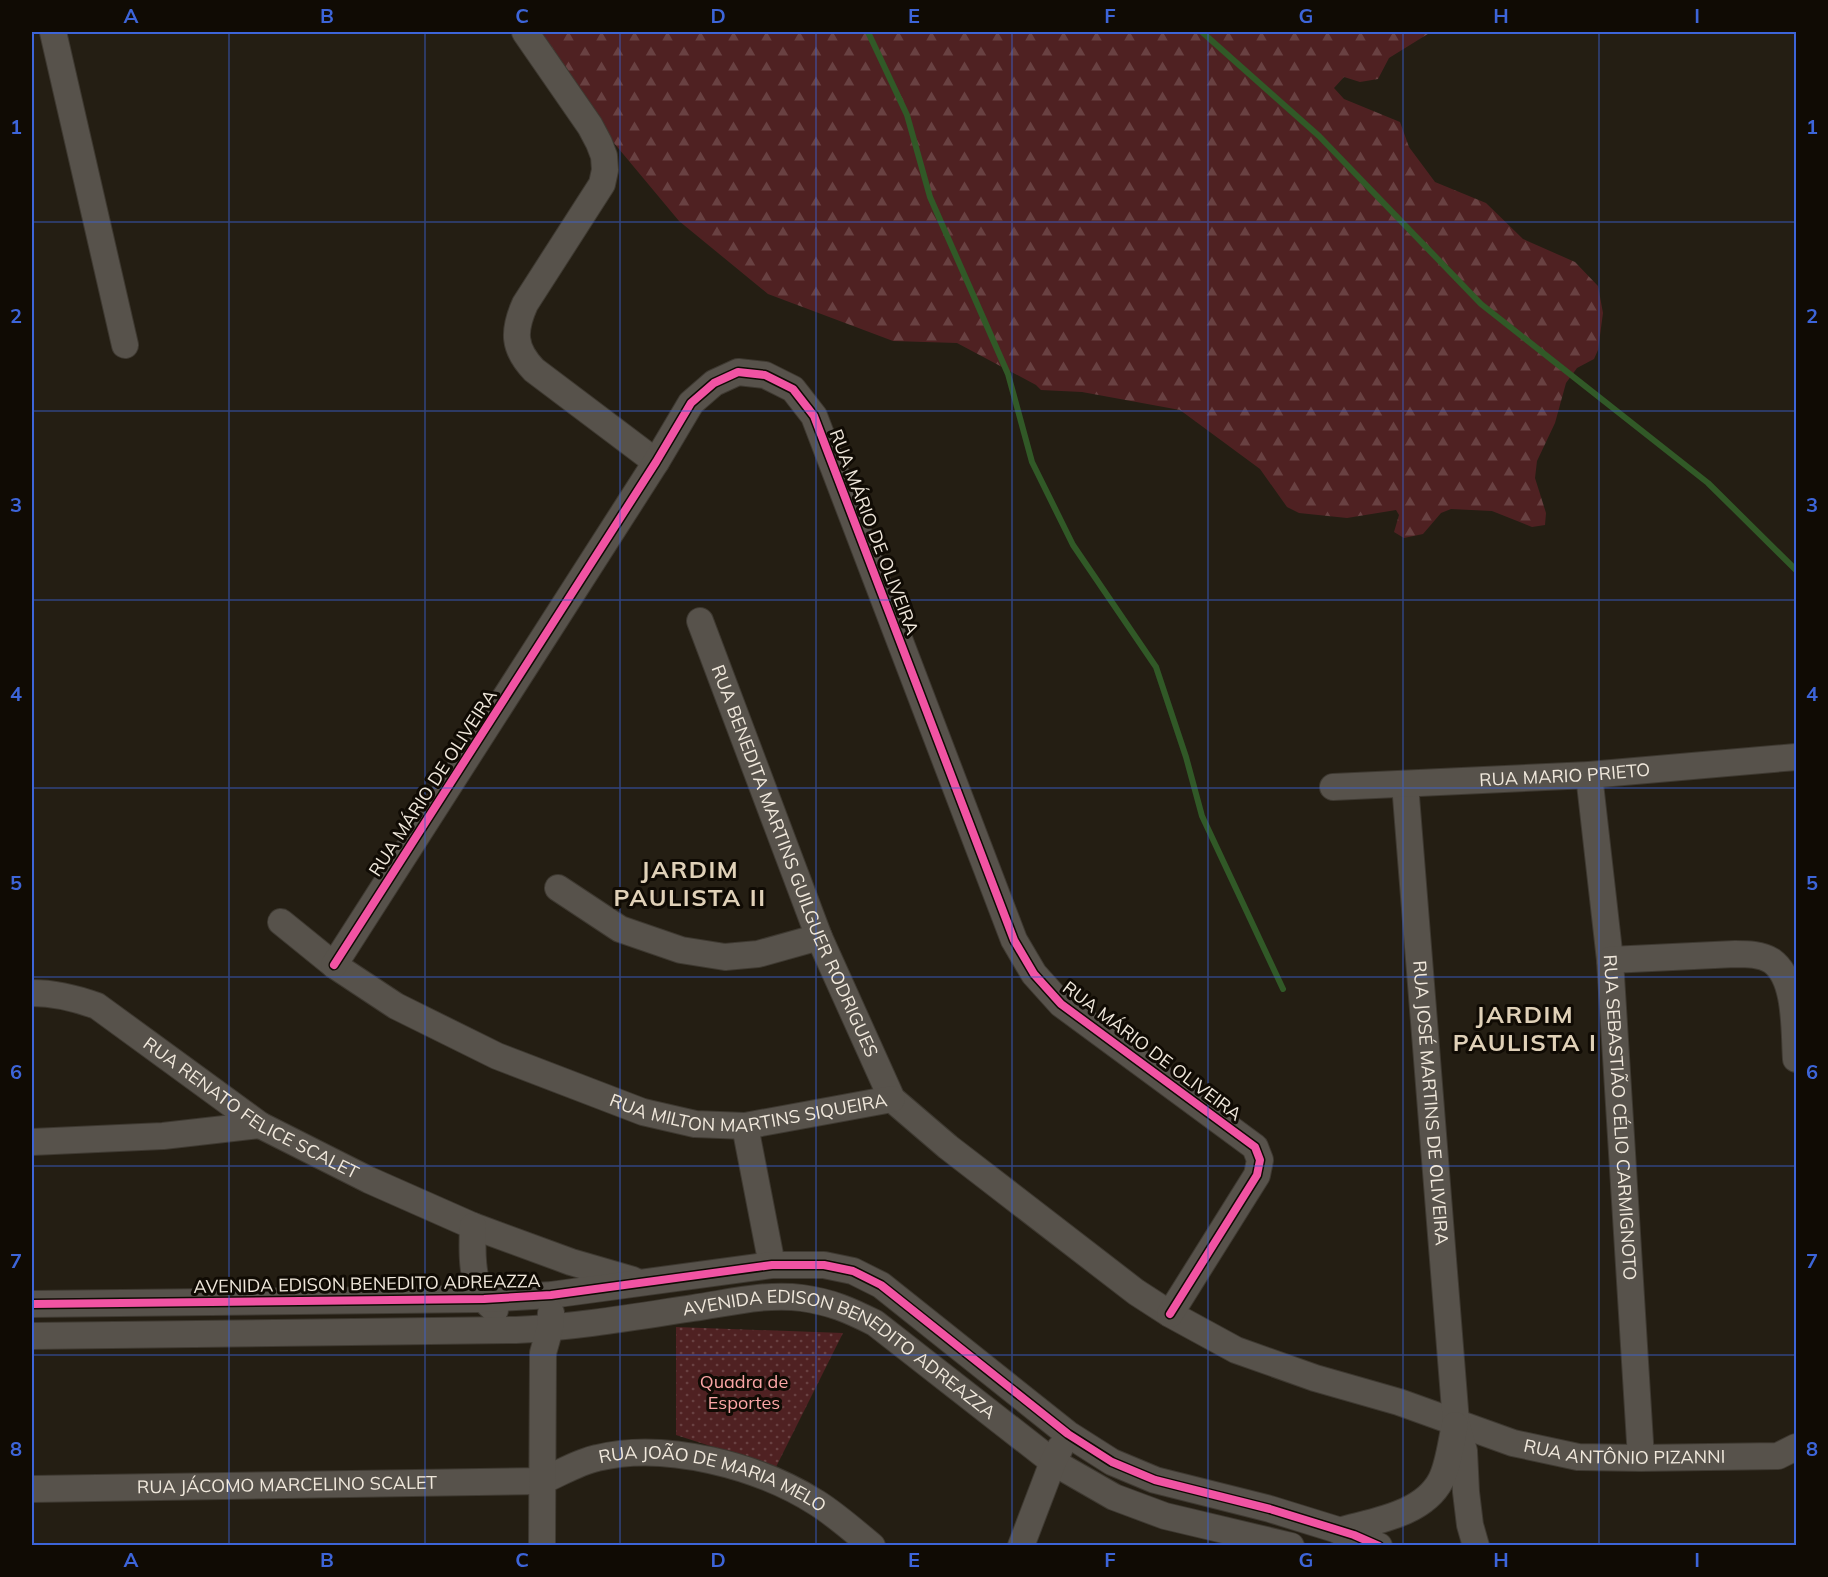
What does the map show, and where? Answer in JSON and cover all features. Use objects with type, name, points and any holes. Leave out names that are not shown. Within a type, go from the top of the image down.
[{"type":"street","points":[[53,32],[125,345]]},
{"type":"street","points":[[525,32],[590,126],[604,156],[605,170],[602,184],[525,304],[516,332],[518,346],[524,359],[534,370],[656,462]]},
{"type":"street","name":"RUA MÁRIO DE OLIVEIRA","points":[[334,965],[656,462],[691,403],[714,383],[738,372],[765,375],[793,389],[814,416],[1014,940],[1034,974],[1061,1004],[1255,1147],[1260,1160],[1257,1175],[1170,1314]]},
{"type":"street","name":"RUA BENEDITA MARTINS GUILGUER RODRIGUES","points":[[700,621],[819,937],[892,1099]]},
{"type":"street","name":"RUA MARIO PRIETO","points":[[1333,787],[1589,775],[1797,757]]},
{"type":"street","name":"RUA SEBASTIÃO CÉLIO CARMIGNOTO","points":[[1589,775],[1610,960],[1641,1458]]},
{"type":"street","name":"RUA JOSÉ MARTINS DE OLIVEIRA","points":[[1405,784],[1456,1422],[1464,1451],[1470,1525],[1476,1545]]},
{"type":"street","points":[[558,888],[620,929],[681,950],[725,957],[758,954],[819,937]]},
{"type":"street","name":"RUA MILTON MARTINS SIQUEIRA","points":[[281,922],[334,965],[396,1006],[497,1056],[643,1112],[695,1124],[745,1126],[892,1099],[958,1155],[1136,1292],[1170,1314],[1236,1350],[1315,1378],[1399,1402],[1456,1422]]},
{"type":"street","points":[[1610,960],[1735,954],[1756,955],[1771,960],[1782,971],[1790,990],[1797,1059]]},
{"type":"street","name":"RUA RENATO FELICE SCALET","points":[[32,993],[54,993],[97,1006],[260,1125],[369,1180],[473,1227],[571,1262],[645,1283]]},
{"type":"street","points":[[32,1142],[164,1136],[260,1125]]},
{"type":"street","points":[[745,1126],[772,1265]]},
{"type":"street","points":[[473,1227],[472,1252],[476,1279],[484,1299],[543,1353]]},
{"type":"street","name":"AVENIDA EDISON BENEDITO ADREAZZA","points":[[32,1304],[484,1299],[551,1295],[772,1265],[824,1265],[853,1271],[882,1285],[1068,1434],[1112,1462],[1155,1480],[1270,1509],[1379,1545]]},
{"type":"street","points":[[542,1545],[543,1353],[550,1328],[551,1295]]},
{"type":"street","name":"AVENIDA EDISON BENEDITO ADREAZZA","points":[[32,1336],[516,1330],[550,1328],[755,1299],[801,1298],[842,1306],[874,1323],[1053,1462],[1114,1497],[1165,1516],[1292,1545]]},
{"type":"street","name":"RUA JOSÉ MARTINS DE OLIVEIRA","points":[[1339,1531],[1391,1516],[1422,1502],[1435,1490],[1442,1478],[1456,1422]]},
{"type":"street","name":"RUA ANTÔNIO PIZANNI","points":[[1456,1422],[1514,1443],[1578,1457],[1778,1456],[1797,1447]]},
{"type":"street","points":[[1021,1545],[1053,1462],[1068,1434]]},
{"type":"street","name":"RUA JOÃO DE MARIA MELO","points":[[542,1481],[595,1458],[629,1453],[685,1455],[756,1472],[817,1503],[872,1545]]},
{"type":"street","name":"RUA JÁCOMO MARCELINO SCALET","points":[[32,1489],[542,1481]]},
{"type":"green space","points":[[528,32],[1431,32],[1389,58],[1378,79],[1360,82],[1344,77],[1334,88],[1344,99],[1400,122],[1409,147],[1435,182],[1486,203],[1523,239],[1575,262],[1598,286],[1603,313],[1598,350],[1594,359],[1577,368],[1566,383],[1555,423],[1537,461],[1535,478],[1546,513],[1545,525],[1532,527],[1492,511],[1451,509],[1441,513],[1423,534],[1404,538],[1394,532],[1399,515],[1396,510],[1347,518],[1299,513],[1287,507],[1260,469],[1180,410],[1082,392],[1041,390],[1036,385],[957,343],[893,341],[768,294],[679,221],[563,82]]},
{"type":"green space","name":"Quadra de Esportes","points":[[676,1327],[843,1333],[776,1467],[676,1435]]},
{"type":"waterway","points":[[868,32],[907,115],[930,197],[1008,374],[1032,462],[1073,545],[1156,667],[1186,757],[1202,816],[1283,989]]},
{"type":"waterway","points":[[1202,32],[1319,136],[1481,304],[1708,483],[1796,570]]},
{"type":"cycle path","points":[[334,965],[656,462],[691,403],[714,383],[738,372],[765,375],[793,389],[814,416],[1014,940],[1034,974],[1061,1004],[1255,1147],[1260,1160],[1257,1175],[1170,1314]]},
{"type":"cycle path","points":[[32,1304],[484,1299],[551,1295],[772,1265],[824,1265],[853,1271],[881,1285],[1068,1434],[1112,1462],[1155,1480],[1270,1509],[1354,1535],[1379,1546]]},
{"type":"district","name":"JARDIM PAULISTA II","points":[[690,884]]},
{"type":"district","name":"JARDIM PAULISTA I","points":[[1525,1029]]}]
